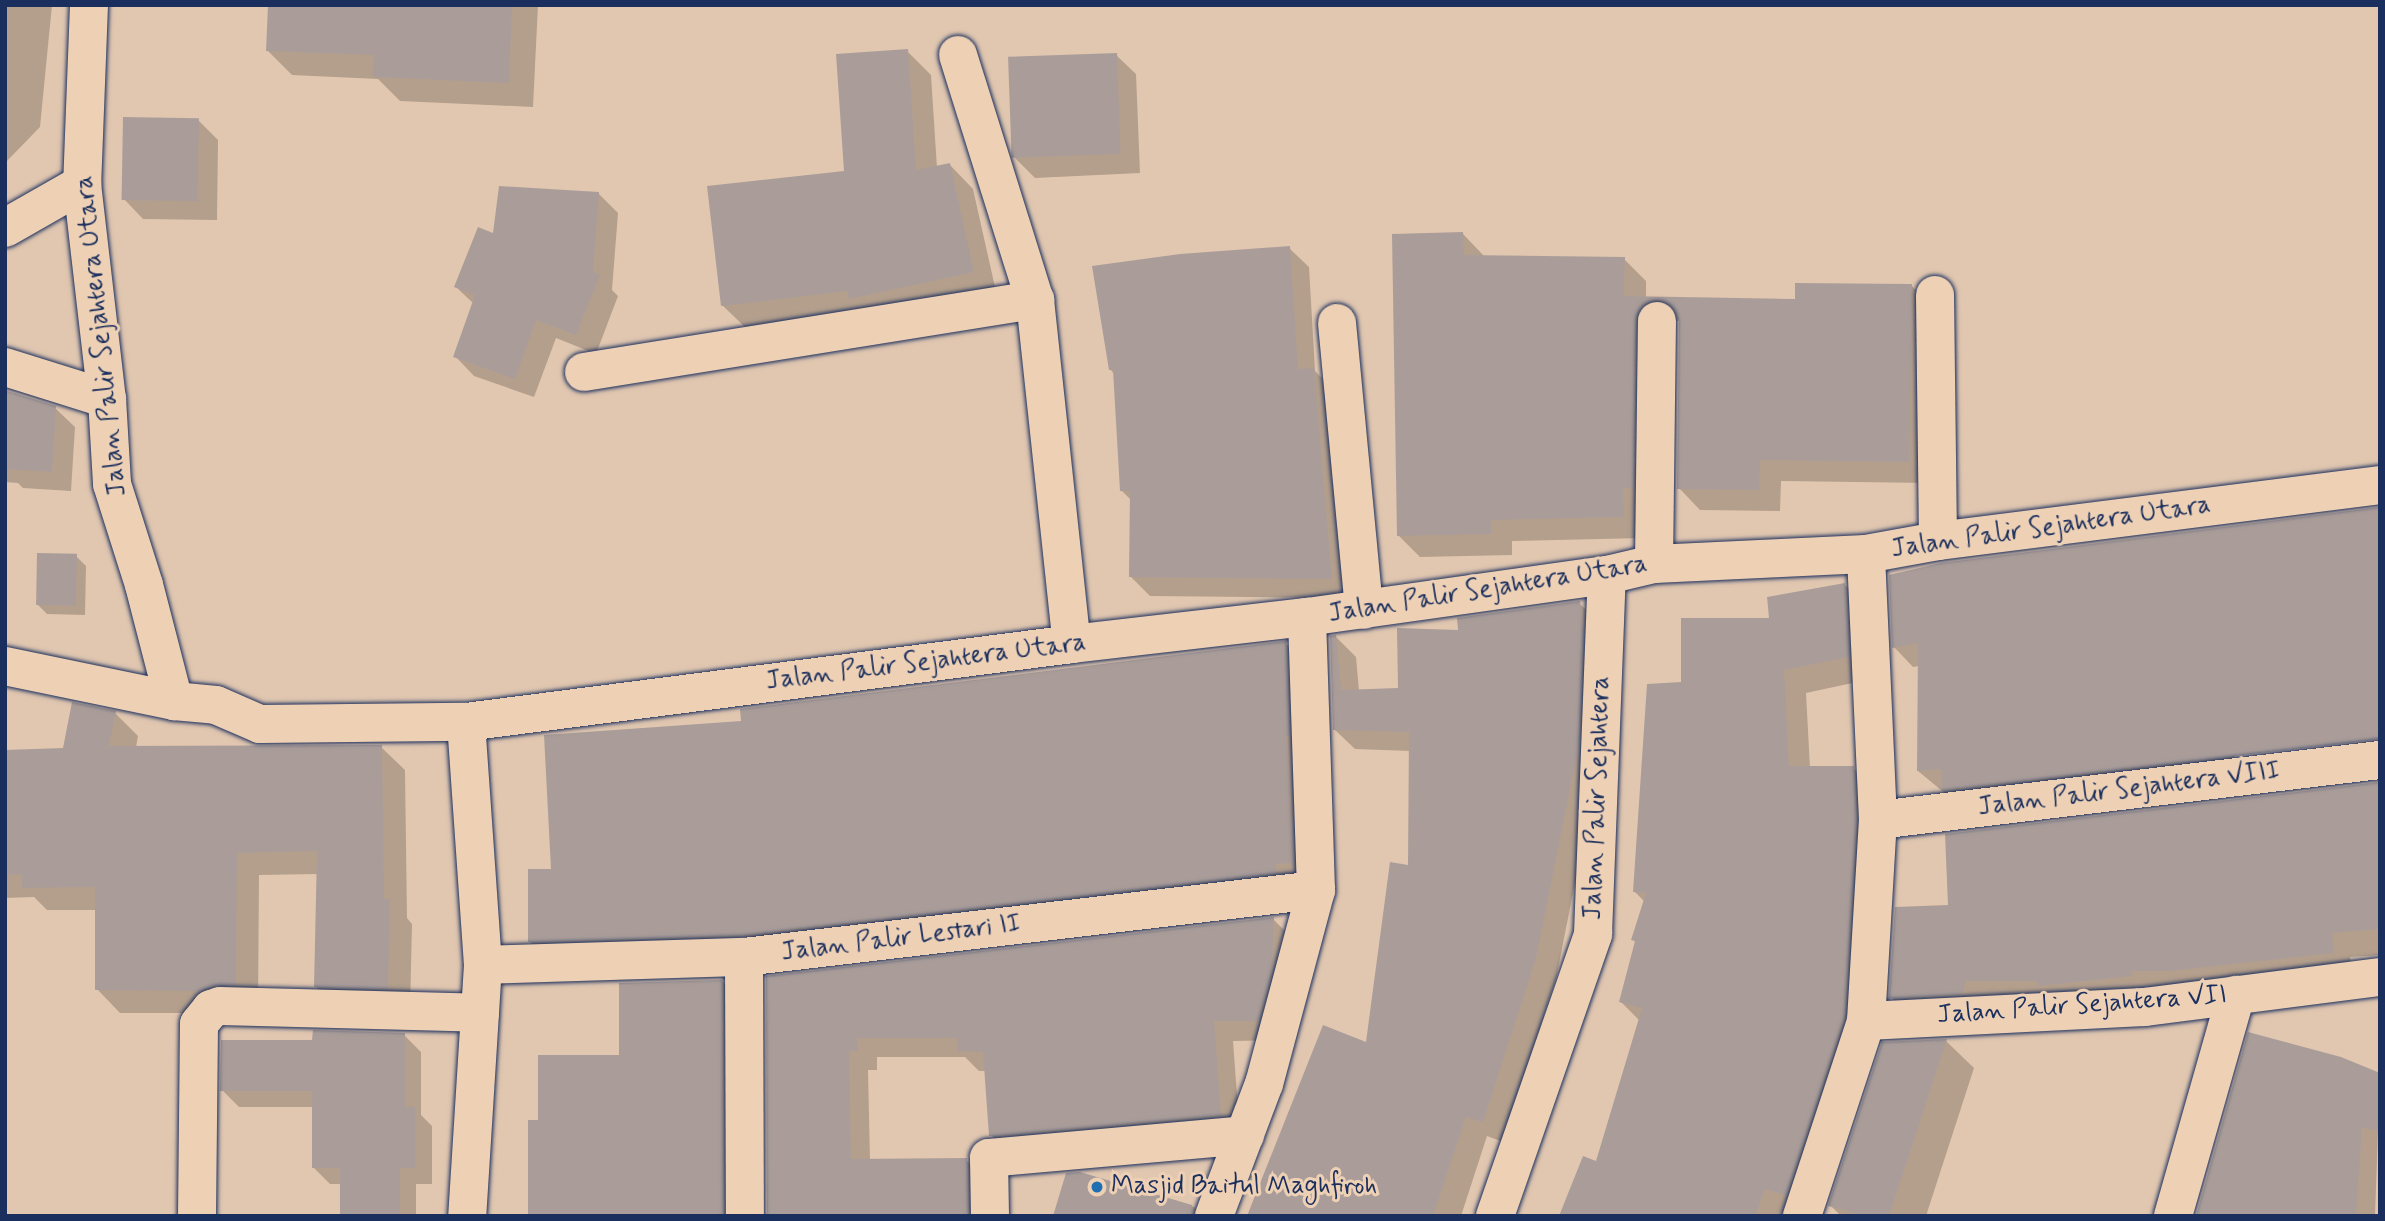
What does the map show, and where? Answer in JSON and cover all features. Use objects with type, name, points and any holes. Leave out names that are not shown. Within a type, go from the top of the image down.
[{"type":"street","name":"Jalan Palir Sejahtera Utara","points":[[89,5],[82,184],[107,399],[113,484],[144,585],[174,701],[216,705],[260,724],[466,722],[1072,644],[1364,610],[1607,575],[1654,564],[1866,554],[1938,541],[2380,485]]},
{"type":"street","points":[[958,55],[1035,300],[1072,644]]},
{"type":"street","points":[[5,228],[82,184]]},
{"type":"street","points":[[1934,295],[1938,541]]},
{"type":"street","points":[[584,372],[1035,300]]},
{"type":"street","points":[[1654,564],[1657,321]]},
{"type":"street","points":[[1336,323],[1364,610]]},
{"type":"street","points":[[5,367],[107,399]]},
{"type":"street","points":[[1802,1216],[1866,1021],[1878,820],[1866,554]]},
{"type":"street","name":"Jalan Palir Sejahtera","points":[[1495,1216],[1592,934],[1607,575]]},
{"type":"street","points":[[1214,1216],[1264,1084],[1316,890],[1307,617]]},
{"type":"street","points":[[5,666],[174,701]]},
{"type":"street","points":[[466,722],[483,965],[467,1216]]},
{"type":"street","name":"Jalan Palir Sejahtera VIII","points":[[1878,820],[2380,760]]},
{"type":"street","name":"Jalan Palir Lestari II","points":[[483,965],[744,957],[1316,890]]},
{"type":"street","points":[[744,957],[745,1216]]},
{"type":"street","name":"Jalan Palir Sejahtera VII","points":[[1866,1021],[2145,1007],[2380,977]]},
{"type":"street","points":[[2173,1216],[2236,995]]},
{"type":"street","points":[[197,1216],[199,1024],[211,1009],[220,1006],[480,1013]]},
{"type":"street","points":[[990,1216],[989,1158],[1245,1135]]},
{"type":"building","points":[[268,5],[512,5],[509,83],[373,77],[374,55],[266,51]]},
{"type":"building","points":[[908,49],[916,170],[950,163],[974,272],[849,299],[848,291],[721,306],[707,186],[844,171],[836,54]]},
{"type":"building","points":[[1117,53],[1121,154],[1012,158],[1008,57]]},
{"type":"building","points":[[123,117],[199,118],[198,201],[122,200]]},
{"type":"building","points":[[499,186],[599,192],[593,272],[600,275],[576,335],[536,320],[515,379],[453,357],[475,295],[454,287],[478,227],[493,233]]},
{"type":"building","points":[[1463,232],[1464,255],[1625,257],[1624,296],[1795,299],[1795,283],[1912,284],[1909,462],[1760,460],[1759,490],[1677,489],[1679,321],[1676,311],[1669,303],[1657,299],[1646,302],[1639,309],[1635,320],[1633,488],[1623,488],[1624,517],[1491,520],[1491,534],[1397,536],[1392,234]]},
{"type":"building","points":[[1290,246],[1298,369],[1314,368],[1332,579],[1129,577],[1130,491],[1120,491],[1113,370],[1109,370],[1092,266],[1180,254]]},
{"type":"building","points":[[7,391],[56,406],[52,472],[5,469]]},
{"type":"building","points":[[2380,507],[2380,739],[1942,790],[1941,769],[1917,771],[1918,643],[1892,648],[1889,575],[1941,563]]},
{"type":"building","points":[[37,553],[77,554],[76,606],[36,605]]},
{"type":"building","points":[[1845,583],[1849,657],[1784,670],[1789,766],[1854,766],[1856,820],[1844,1017],[1786,1195],[1765,1189],[1755,1216],[1559,1216],[1583,1156],[1596,1161],[1642,1008],[1619,1002],[1635,941],[1631,940],[1646,893],[1633,892],[1647,684],[1681,682],[1681,618],[1769,618],[1767,597]]},
{"type":"building","points":[[1580,601],[1583,634],[1579,744],[1536,958],[1483,1122],[1466,1117],[1433,1216],[1247,1216],[1323,1025],[1366,1042],[1390,862],[1408,865],[1409,732],[1333,730],[1330,636],[1336,635],[1341,690],[1398,688],[1397,628],[1458,630],[1457,618]]},
{"type":"building","points":[[1286,641],[1289,736],[1286,736],[1293,863],[1276,864],[1276,873],[742,935],[528,942],[528,869],[551,869],[544,735],[741,721],[740,709]]},
{"type":"building","points":[[72,702],[116,711],[109,746],[382,745],[384,899],[390,899],[388,989],[314,987],[317,851],[237,853],[236,985],[214,985],[200,991],[95,990],[95,887],[22,888],[22,874],[5,875],[5,750],[63,748]]},
{"type":"building","points":[[2380,782],[2380,929],[2332,933],[2334,953],[2169,971],[2132,971],[2132,976],[2037,986],[2037,981],[1966,981],[1962,994],[1889,998],[1895,907],[1948,905],[1945,834]]},
{"type":"building","points":[[1274,917],[1272,969],[1258,1021],[1214,1021],[1221,1115],[989,1136],[983,1052],[957,1051],[957,1038],[857,1038],[858,1051],[849,1051],[851,1159],[967,1158],[968,1216],[767,1216],[766,976]]},
{"type":"building","points":[[722,980],[723,1216],[528,1216],[528,1120],[538,1120],[538,1055],[619,1055],[619,983]]},
{"type":"building","points":[[313,1030],[405,1033],[405,1107],[415,1107],[415,1168],[400,1168],[400,1216],[340,1216],[340,1168],[312,1168],[312,1091],[220,1091],[221,1040],[312,1040]]},
{"type":"building","points":[[2248,1032],[2341,1057],[2380,1073],[2380,1131],[2362,1128],[2356,1216],[2196,1216]]},
{"type":"building","points":[[1947,1039],[1889,1216],[1865,1216],[1828,1206],[1882,1042]]},
{"type":"building","name":"Masjid Baitul Maghfiroh","points":[[1080,1172],[1192,1205],[1191,1216],[1053,1216],[1066,1173]]},
{"type":"place","name":"Masjid Baitul Maghfiroh","points":[[1097,1187]]}]
